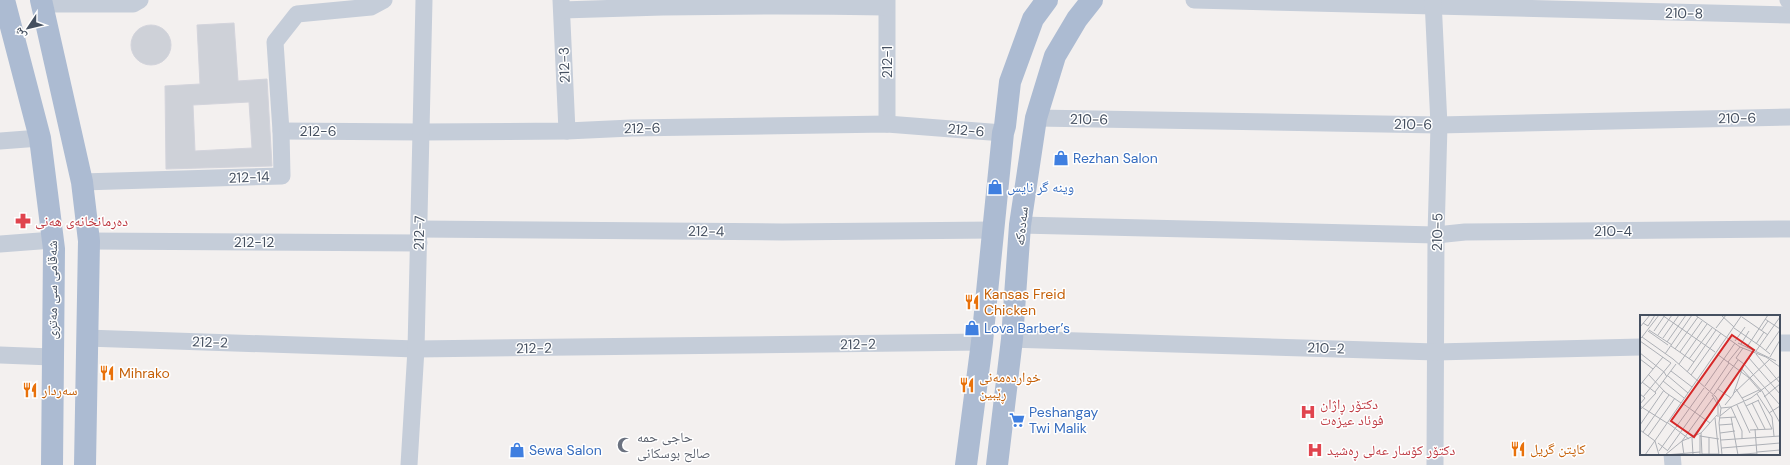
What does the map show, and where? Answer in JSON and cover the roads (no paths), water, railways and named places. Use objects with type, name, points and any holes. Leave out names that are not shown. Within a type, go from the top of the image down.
[{"type":"main road","name":"شەقامی سی مەتری","points":[[4,0],[40,138],[53,240],[52,465]]},
{"type":"main road","name":"سەدەکە","points":[[997,465],[1012,339],[1020,225],[1036,118],[1055,56],[1077,19],[1092,0]]},
{"type":"main road","points":[[966,465],[982,342],[1003,133],[1010,82],[1040,5]]},
{"type":"main road","points":[[13,30],[22,35],[29,36],[41,32],[44,10]]},
{"type":"main road","points":[[44,10],[82,182],[89,241],[86,338],[85,465]]},
{"type":"main road","points":[[26,81],[41,68],[48,68],[59,75]]},
{"type":"street","points":[[44,10],[133,4],[140,0]]},
{"type":"street","name":"212-7","points":[[409,465],[416,349],[424,0]]},
{"type":"street","name":"210-8","points":[[1194,0],[1432,3],[1790,15]]},
{"type":"street","points":[[297,7],[375,2]]},
{"type":"street","name":"210-5","points":[[1432,3],[1439,125],[1436,235],[1435,465]]},
{"type":"street","points":[[562,5],[638,7],[886,4]]},
{"type":"street","name":"212-1","points":[[886,4],[887,124]]},
{"type":"street","name":"212-3","points":[[562,5],[567,131]]},
{"type":"street","name":"212-14","points":[[82,182],[282,176],[282,131],[274,42],[297,7]]},
{"type":"street","name":"210-6","points":[[1036,118],[1439,125],[1790,117]]},
{"type":"street","name":"212-6","points":[[282,131],[567,131],[631,128],[887,124],[1003,133]]},
{"type":"street","points":[[0,141],[40,138]]},
{"type":"street","name":"210-4","points":[[1020,225],[1436,235],[1465,232],[1790,230]]},
{"type":"street","name":"212-4","points":[[419,236],[993,230]]},
{"type":"street","name":"212-12","points":[[89,241],[419,236]]},
{"type":"street","points":[[0,244],[53,240]]},
{"type":"street","name":"212-2","points":[[86,338],[416,349],[982,342]]},
{"type":"street","name":"210-2","points":[[1012,339],[1436,352],[1640,347]]},
{"type":"street","points":[[1780,344],[1790,343]]},
{"type":"street","points":[[0,355],[52,358]]},
{"type":"street","points":[[1672,455],[1673,465]]},
{"type":"place","name":"Rezhan Salon","points":[[1061,158]]},
{"type":"place","name":"وینه گر نایس","points":[[995,187]]},
{"type":"place","name":"دەرمانخانەی هەنی","points":[[23,221]]},
{"type":"place","name":"Kansas Freid Chicken","points":[[972,302]]},
{"type":"place","name":"Lova Barber’s","points":[[972,328]]},
{"type":"place","name":"Mihrako","points":[[107,373]]},
{"type":"place","name":"خواردە‌مە‌نی ڕێبین","points":[[967,385]]},
{"type":"place","name":"سەردار","points":[[30,390]]},
{"type":"place","name":"دکتۆر ڕاژان فوئاد عیزەت","points":[[1308,412]]},
{"type":"place","name":"Peshangay Twi Malik","points":[[1017,420]]},
{"type":"place","name":"حاجی حمه صالح بوسکانی","points":[[625,445]]},
{"type":"place","name":"کاپتن گریل","points":[[1518,449]]},
{"type":"place","name":"Sewa Salon","points":[[517,450]]},
{"type":"place","name":"دکتۆر کۆسار عەلی ڕەشید","points":[[1315,450]]}]
